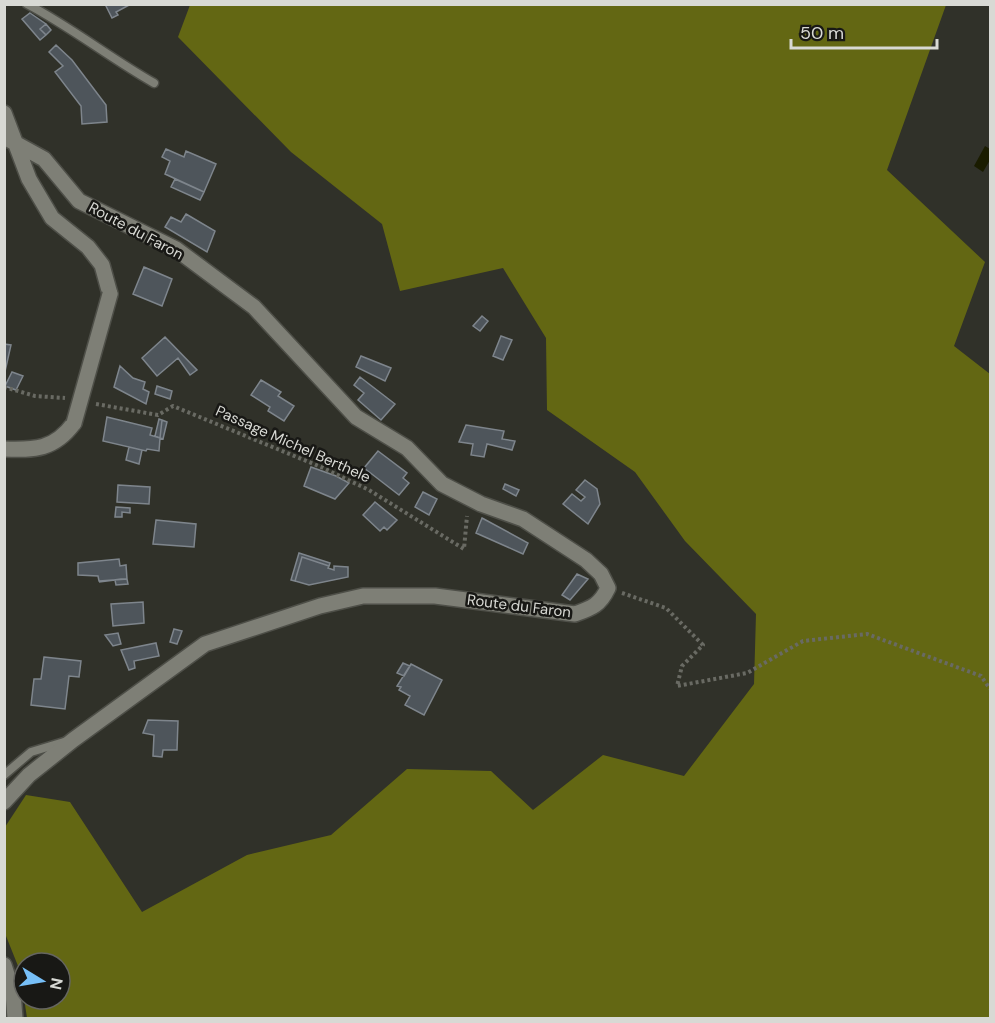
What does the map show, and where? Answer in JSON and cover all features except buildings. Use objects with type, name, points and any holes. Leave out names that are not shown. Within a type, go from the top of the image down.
[{"type":"street","points":[[4,113],[11,140],[29,179],[52,218],[88,247],[102,266],[110,294],[74,423],[62,438],[35,450],[4,449]]},
{"type":"street","name":"Route du Faron","points":[[4,802],[29,775],[73,740],[205,644],[320,606],[363,596],[435,596],[575,614],[601,602],[608,588],[601,574],[586,560],[523,519],[481,504],[442,484],[407,448],[356,417],[254,307],[176,249],[79,201],[44,159],[11,140]]},
{"type":"street","points":[[4,965],[13,993],[15,1018]]},
{"type":"lane","points":[[27,4],[55,19],[115,61],[154,83]]},
{"type":"lane","points":[[4,775],[31,752],[73,740]]},
{"type":"path","name":"Passage Michel Berthele","points":[[158,415],[173,406],[321,467],[369,490],[464,549],[466,517],[481,504]]},
{"type":"path","points":[[608,588],[666,608],[703,645],[682,666],[677,686],[747,672],[803,641],[867,634],[981,676],[990,689]]},
{"type":"shaded area","points":[[190,5],[946,5],[887,170],[985,262],[954,346],[990,374],[990,1018],[27,1018],[26,1011],[72,1011],[72,951],[12,951],[4,931],[5,827],[26,795],[70,802],[142,912],[247,855],[331,835],[407,769],[491,771],[533,810],[603,755],[684,776],[754,684],[756,614],[685,541],[635,472],[547,410],[546,338],[503,268],[400,291],[382,224],[291,152],[178,37]]},
{"type":"shaded area","points":[[985,146],[990,149],[990,160],[983,172],[974,166]]}]
